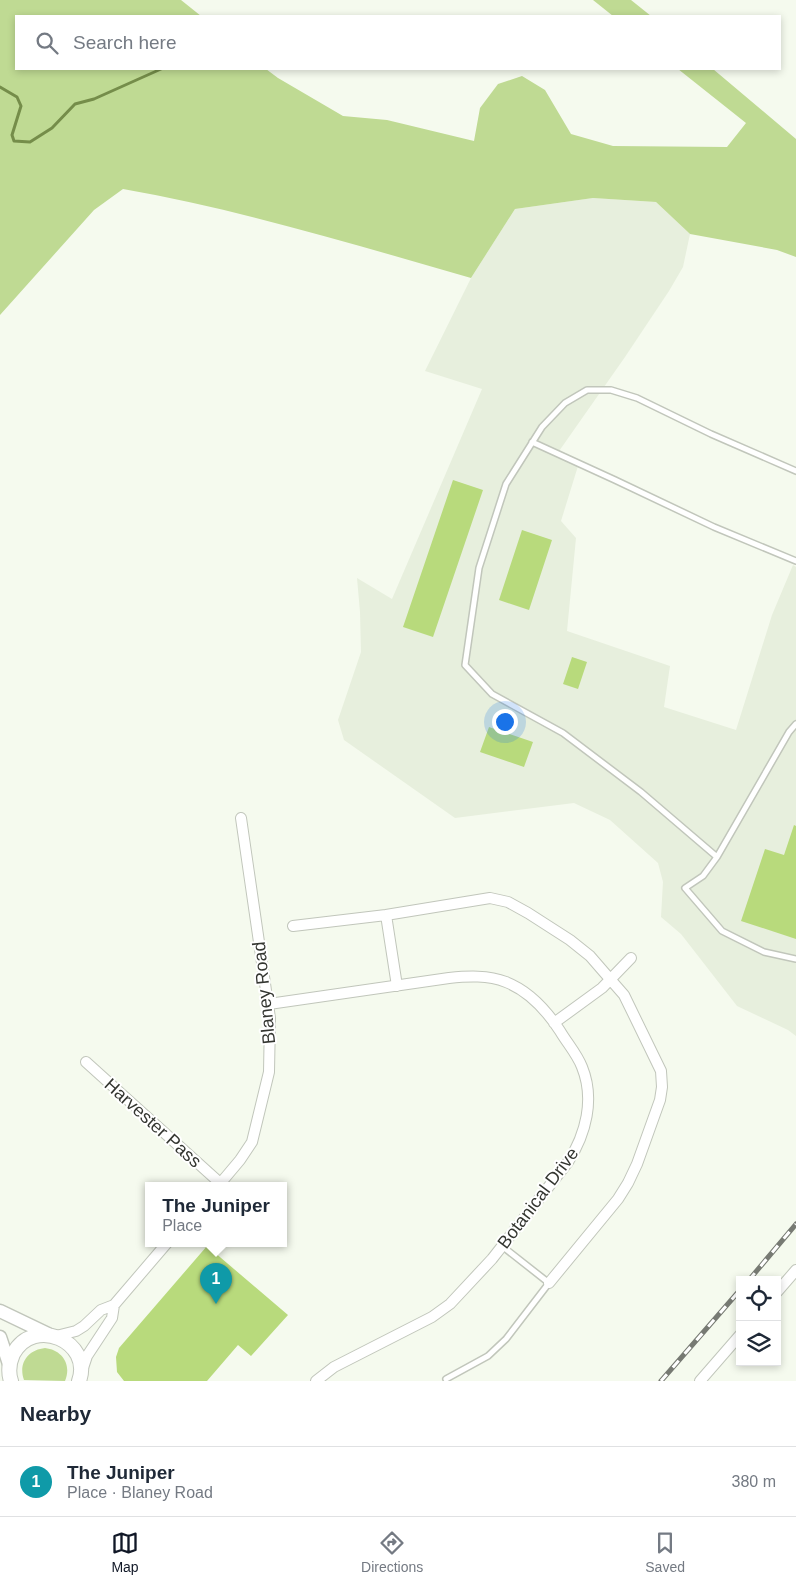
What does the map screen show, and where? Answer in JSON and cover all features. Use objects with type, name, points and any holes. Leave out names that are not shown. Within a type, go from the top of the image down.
[{"type":"main road","points":[[0,1377],[17,1347],[26,1339],[36,1335],[52,1335],[67,1342],[74,1349],[79,1358],[81,1379]]},
{"type":"main road","points":[[9,1364],[11,1381]]},
{"type":"street","name":"Blaney Road","points":[[222,1182],[252,1142],[262,1105],[270,1062],[269,1004],[241,818]]},
{"type":"street","points":[[293,926],[386,915],[490,898],[508,902],[570,940],[590,956],[624,995],[661,1071],[662,1086],[660,1100],[637,1164],[628,1183],[618,1199],[549,1283]]},
{"type":"street","points":[[386,915],[397,986]]},
{"type":"street","points":[[554,1023],[610,980],[630,958]]},
{"type":"street","name":"Botanical Drive","points":[[269,1004],[470,976],[506,982],[522,991],[542,1008],[554,1023],[582,1067],[587,1087],[586,1123],[581,1139],[568,1162],[478,1276],[450,1304],[438,1313],[334,1367],[316,1381]]},
{"type":"street","name":"Harvester Pass","points":[[86,1062],[218,1182]]},
{"type":"street","points":[[0,1311],[52,1335],[76,1331],[101,1310],[114,1305],[164,1247]]},
{"type":"street","points":[[781,1287],[796,1270]]},
{"type":"street","points":[[81,1379],[87,1356],[112,1318],[114,1305]]},
{"type":"street","points":[[0,1337],[9,1364]]},
{"type":"street","points":[[700,1381],[736,1340]]},
{"type":"lane","points":[[717,857],[641,792],[563,734],[492,694],[465,665],[479,568],[506,484],[542,427],[565,403],[587,390],[612,390],[637,398],[711,434],[796,471]]},
{"type":"lane","points":[[532,442],[714,527],[796,561]]},
{"type":"lane","points":[[796,724],[789,732],[717,857],[703,876],[685,888],[722,931],[764,952],[796,959]]},
{"type":"lane","points":[[446,1379],[488,1356],[506,1338],[549,1283],[502,1246]]},
{"type":"shaded area","points":[[593,198],[656,202],[690,234],[683,267],[669,291],[557,454],[578,466],[561,521],[576,538],[567,631],[670,666],[664,707],[736,730],[772,615],[793,565],[796,567],[796,1036],[788,1030],[737,1006],[681,934],[661,917],[663,882],[658,863],[610,820],[574,803],[455,818],[344,740],[338,720],[361,652],[357,578],[392,599],[482,389],[425,371],[471,278],[515,209]]},
{"type":"green space","points":[[0,0],[181,0],[200,15],[15,15],[15,70],[267,70],[343,116],[387,120],[474,141],[480,108],[498,84],[522,76],[545,90],[571,134],[613,146],[727,147],[746,123],[679,70],[714,70],[796,139],[796,257],[777,250],[690,234],[656,202],[593,198],[515,209],[471,278],[255,218],[123,189],[94,210],[0,315]]},
{"type":"green space","points":[[593,0],[631,0],[650,15],[612,15]]},
{"type":"green space","points":[[45,1348],[51,1349],[64,1359],[67,1369],[65,1381],[24,1380],[22,1368],[26,1358],[34,1351]]},
{"type":"building","points":[[453,480],[483,490],[433,637],[403,627]]},
{"type":"building","points":[[522,530],[552,540],[529,610],[499,600]]},
{"type":"building","points":[[572,657],[587,662],[578,689],[563,684]]},
{"type":"building","points":[[489,727],[533,742],[524,767],[480,752]]},
{"type":"building","points":[[794,825],[796,826],[796,939],[741,921],[765,849],[784,855]]},
{"type":"building","points":[[206,1247],[288,1315],[251,1356],[238,1345],[207,1381],[124,1381],[117,1372],[116,1357],[119,1348]]},
{"type":"waterway","points":[[0,87],[17,97],[21,106],[12,135],[14,141],[30,142],[52,128],[75,104],[94,99],[159,70]]},
{"type":"railway","points":[[752,1276],[796,1224]]},
{"type":"railway","points":[[661,1381],[736,1295]]},
{"type":"place","name":"The Juniper","points":[[216,1304]]}]
